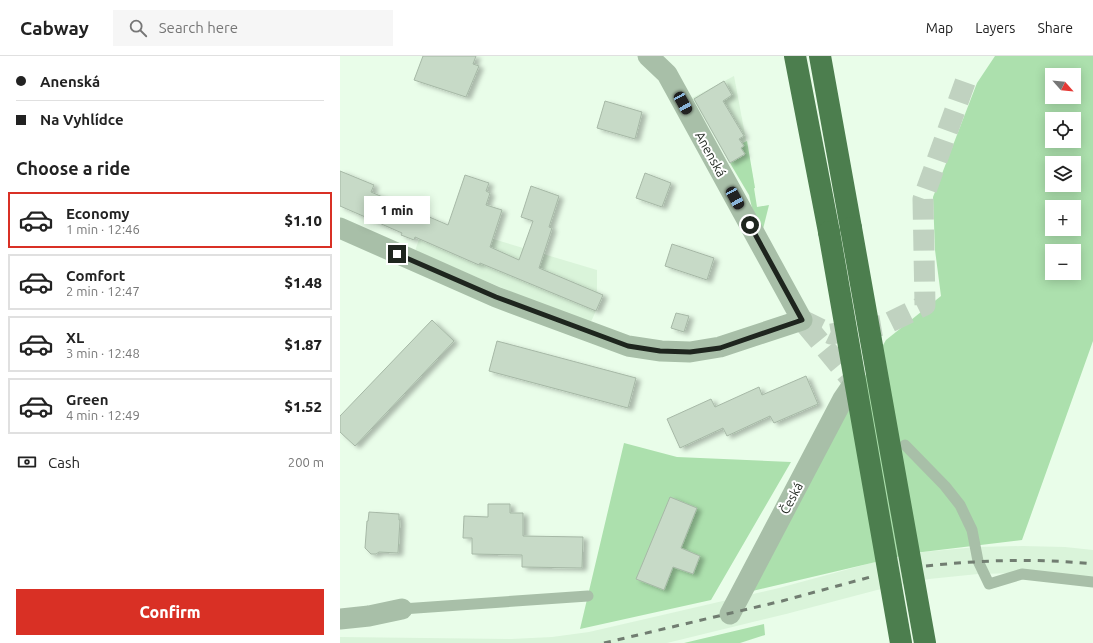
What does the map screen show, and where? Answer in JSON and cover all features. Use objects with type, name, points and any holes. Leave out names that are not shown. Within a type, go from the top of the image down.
[{"type":"highway","points":[[795,56],[829,232],[901,643]]},
{"type":"highway","points":[[820,56],[924,643]]},
{"type":"street","name":"Anenská","points":[[340,228],[496,297],[628,346],[660,351],[690,352],[720,348],[802,320],[666,74],[648,56]]},
{"type":"street","name":"Česká","points":[[730,614],[843,399],[854,383]]},
{"type":"street","points":[[340,619],[368,616],[402,609]]},
{"type":"lane","points":[[905,445],[945,486],[960,505],[972,530],[978,560],[989,584],[1022,574],[1093,582]]},
{"type":"lane","points":[[402,609],[588,596]]},
{"type":"shaded area","points":[[734,76],[755,188],[749,195],[692,98]]},
{"type":"shaded area","points":[[426,219],[597,270],[597,292],[603,295],[590,324],[415,251]]},
{"type":"shaded area","points":[[977,547],[1065,547],[1093,550],[1093,577],[1022,573],[978,574],[929,579],[877,590],[667,643],[340,643],[340,637],[511,639],[552,637],[589,632],[779,588],[871,563],[923,552]]},
{"type":"green space","points":[[995,56],[1093,56],[1093,341],[1022,540],[914,553],[748,592],[845,410],[886,340],[941,296],[935,250],[933,197],[977,83]]},
{"type":"green space","points":[[747,141],[757,207],[769,205],[763,229],[752,208],[749,195],[730,163],[745,155],[741,148],[744,146],[743,143]]},
{"type":"green space","points":[[624,443],[677,457],[791,462],[711,600],[580,629]]},
{"type":"green space","points":[[764,624],[765,635],[740,643],[684,643]]},
{"type":"building","points":[[423,56],[476,56],[473,64],[479,66],[466,97],[414,80]]},
{"type":"building","points":[[724,81],[732,95],[723,101],[744,136],[739,139],[744,146],[741,148],[745,154],[730,163],[694,99]]},
{"type":"building","points":[[605,101],[642,112],[635,139],[597,128]]},
{"type":"building","points":[[340,171],[374,185],[371,192],[448,225],[465,175],[489,183],[486,191],[490,193],[486,205],[502,210],[490,247],[519,260],[533,221],[521,217],[531,186],[559,196],[549,227],[552,228],[539,268],[603,295],[596,311],[480,263],[479,265],[415,237],[414,240],[401,235],[402,233],[340,206]]},
{"type":"building","points":[[645,173],[671,183],[662,207],[636,198]]},
{"type":"building","points":[[672,244],[714,258],[707,280],[665,266]]},
{"type":"building","points":[[676,313],[689,316],[684,332],[671,328]]},
{"type":"building","points":[[432,320],[454,341],[355,446],[340,432],[340,416]]},
{"type":"building","points":[[497,341],[636,378],[628,408],[489,371]]},
{"type":"building","points":[[806,376],[818,404],[774,423],[770,416],[727,436],[723,428],[680,448],[667,419],[711,399],[715,407],[759,387],[762,395]]},
{"type":"building","points":[[670,497],[697,508],[681,548],[700,556],[693,574],[673,567],[664,590],[636,579]]},
{"type":"building","points":[[488,504],[510,504],[510,513],[523,513],[523,536],[583,537],[582,568],[522,567],[522,555],[472,554],[472,538],[463,538],[464,516],[488,517]]},
{"type":"building","points":[[369,512],[399,514],[398,553],[379,552],[376,554],[371,554],[365,548]]},
{"type":"tunnel","points":[[802,320],[831,334],[884,325],[925,305],[923,199],[968,74]]},
{"type":"tunnel","points":[[806,325],[854,383]]},
{"type":"railway","points":[[926,566],[1010,560],[1093,564]]},
{"type":"railway","points":[[604,643],[782,601],[874,576]]},
{"type":"route","points":[[397,254],[496,297],[628,346],[660,351],[690,352],[720,348],[802,320],[750,225]]}]
